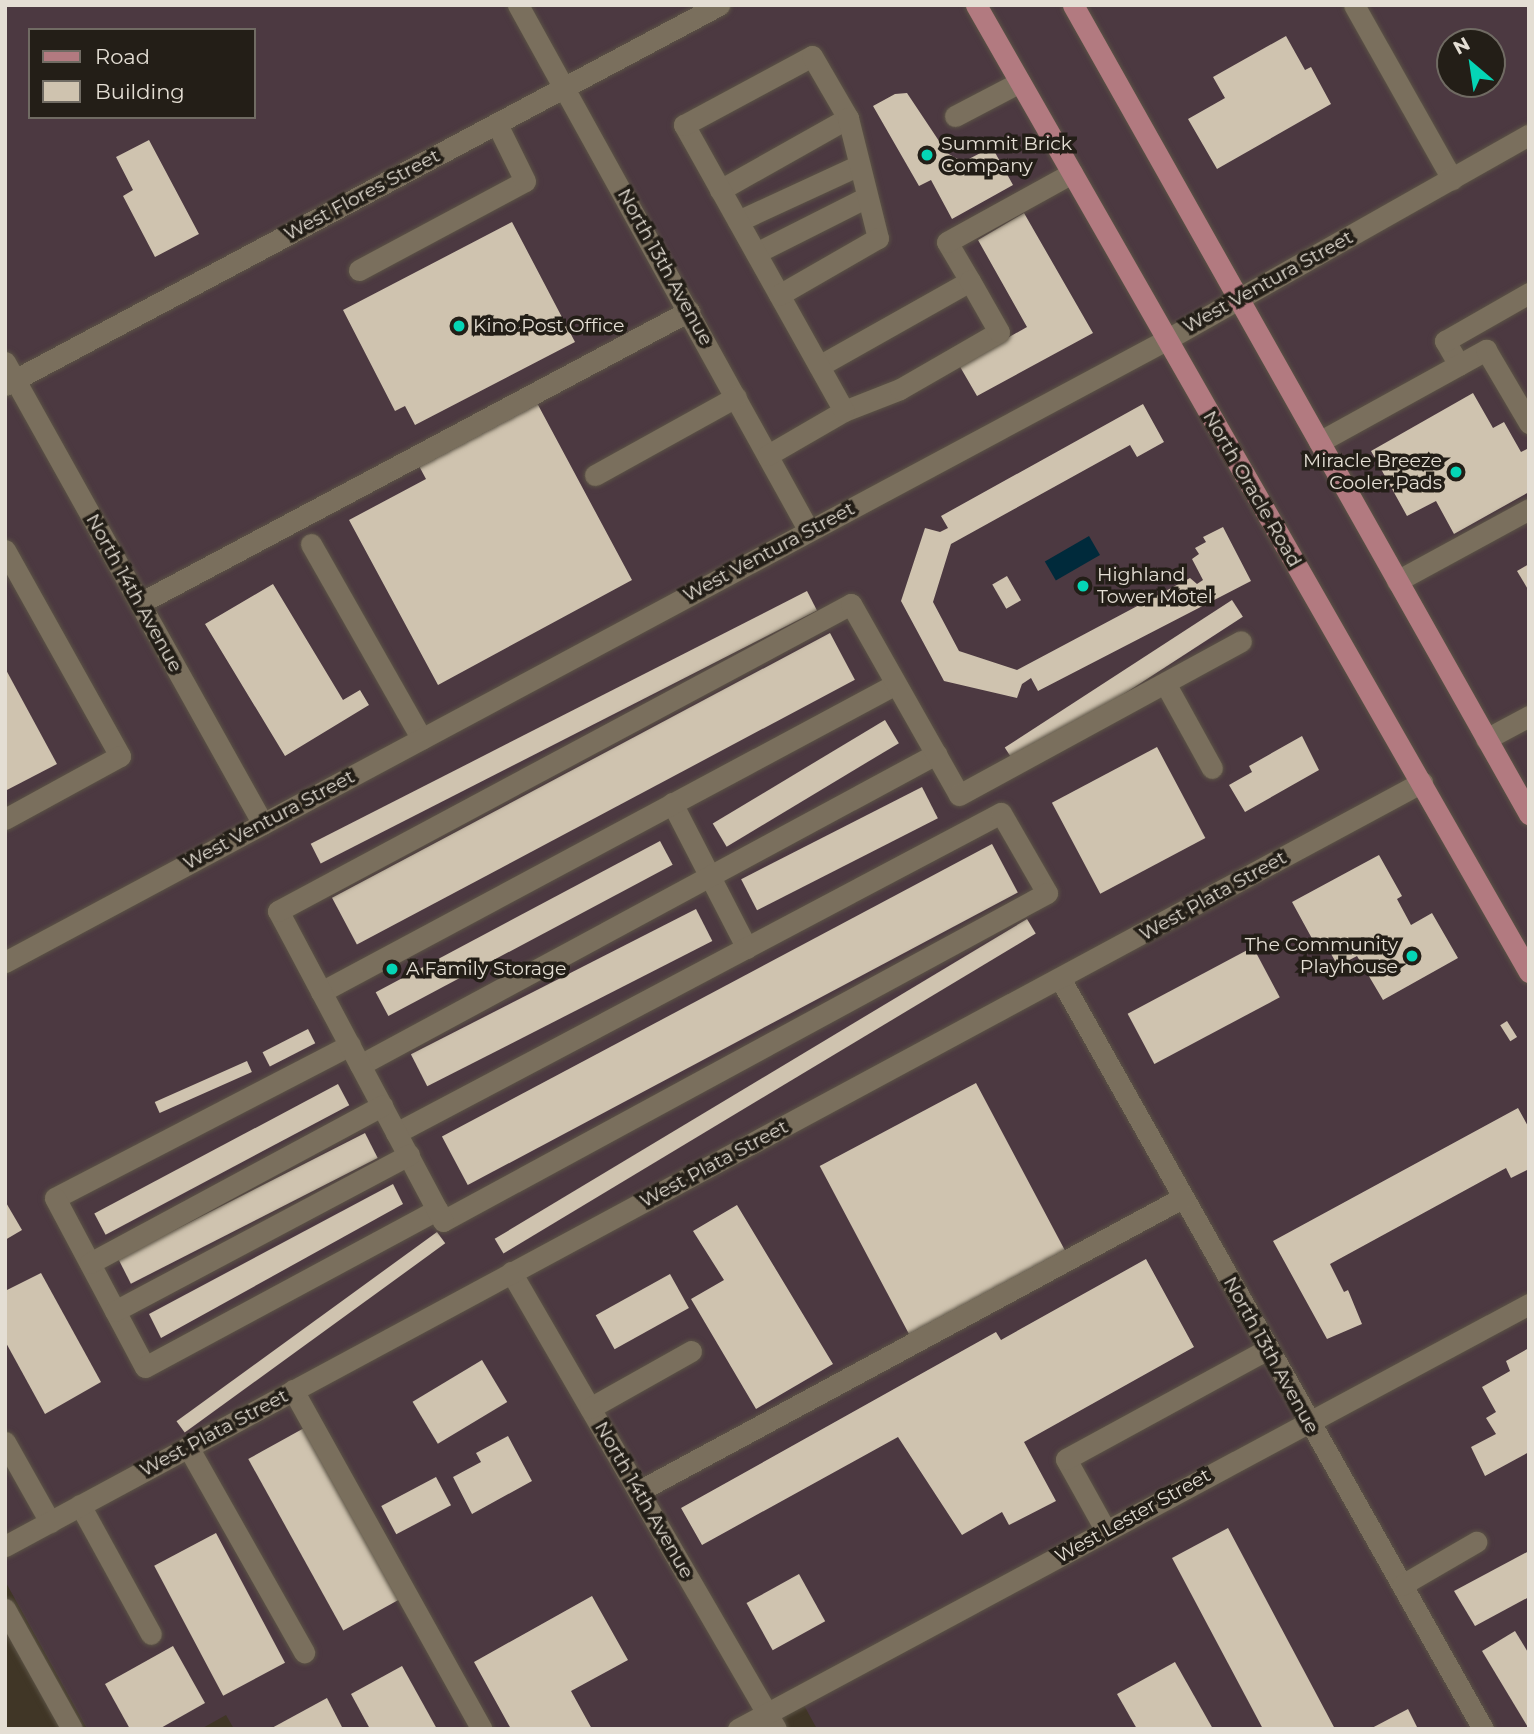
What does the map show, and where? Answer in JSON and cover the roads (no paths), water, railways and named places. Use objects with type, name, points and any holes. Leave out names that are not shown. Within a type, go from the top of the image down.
[{"type":"main road","name":"North Oracle Road","points":[[976,5],[1529,972]]},
{"type":"main road","points":[[1073,5],[1529,814]]},
{"type":"street","name":"North 13th Avenue","points":[[518,5],[809,531]]},
{"type":"street","name":"West Flores Street","points":[[9,375],[497,124],[719,5]]},
{"type":"street","points":[[1354,5],[1452,179]]},
{"type":"street","points":[[779,295],[878,238],[848,118],[812,56],[684,125],[755,253],[844,411]]},
{"type":"street","points":[[955,116],[1020,82]]},
{"type":"street","points":[[720,190],[848,118]]},
{"type":"street","points":[[359,270],[525,181],[497,124]]},
{"type":"street","name":"West Ventura Street","points":[[5,962],[1166,340],[1529,135]]},
{"type":"street","points":[[738,221],[859,165]]},
{"type":"street","points":[[768,455],[844,411],[900,389],[999,332],[947,242],[1072,173]]},
{"type":"street","points":[[755,253],[867,197]]},
{"type":"street","points":[[819,366],[970,281]]},
{"type":"street","points":[[1459,365],[1445,341],[1529,293]]},
{"type":"street","points":[[140,603],[689,311]]},
{"type":"street","points":[[1319,442],[1486,349],[1529,423]]},
{"type":"street","name":"North 14th Avenue","points":[[9,375],[263,824]]},
{"type":"street","points":[[595,475],[736,397]]},
{"type":"street","points":[[1397,581],[1529,509]]},
{"type":"street","points":[[311,544],[422,738]]},
{"type":"street","points":[[5,550],[120,756],[5,819]]},
{"type":"street","points":[[984,781],[1047,893],[443,1220],[278,911],[851,604],[960,795],[984,781],[1241,641]]},
{"type":"street","points":[[1164,683],[1212,768]]},
{"type":"street","points":[[321,992],[896,684]]},
{"type":"street","points":[[1486,740],[1529,716]]},
{"type":"street","points":[[360,1065],[936,754]]},
{"type":"street","name":"West Plata Street","points":[[5,1546],[511,1272],[1060,980],[1422,782]]},
{"type":"street","points":[[672,803],[747,948]]},
{"type":"street","points":[[396,1133],[1001,813]]},
{"type":"street","name":"North 13th Avenue","points":[[1060,980],[1483,1729]]},
{"type":"street","points":[[350,1045],[55,1198],[145,1367],[437,1210]]},
{"type":"street","points":[[90,1263],[382,1106]]},
{"type":"street","points":[[115,1311],[409,1156]]},
{"type":"street","points":[[639,1491],[1182,1198]]},
{"type":"street","name":"North 14th Avenue","points":[[511,1272],[772,1721]]},
{"type":"street","name":"West Lester Street","points":[[738,1729],[772,1721],[1106,1531],[1308,1420],[1529,1304]]},
{"type":"street","points":[[1106,1531],[1066,1459],[1268,1349]]},
{"type":"street","points":[[590,1408],[691,1352]]},
{"type":"street","points":[[293,1390],[482,1729]]},
{"type":"street","points":[[5,1442],[50,1522]]},
{"type":"street","points":[[188,1447],[304,1652]]},
{"type":"street","points":[[80,1506],[151,1634]]},
{"type":"street","points":[[1402,1585],[1476,1542]]},
{"type":"street","points":[[5,1609],[63,1726]]},
{"type":"water","points":[[1089,536],[1100,555],[1056,581],[1045,562]]},
{"type":"place","name":"Summit Brick Company","points":[[927,155]]},
{"type":"place","name":"Kino Post Office","points":[[459,326]]},
{"type":"place","name":"Miracle Breeze Cooler Pads","points":[[1456,472]]},
{"type":"place","name":"Highland Tower Motel","points":[[1083,586]]},
{"type":"place","name":"The Community Playhouse","points":[[1412,956]]},
{"type":"place","name":"A Family Storage","points":[[392,969]]}]
